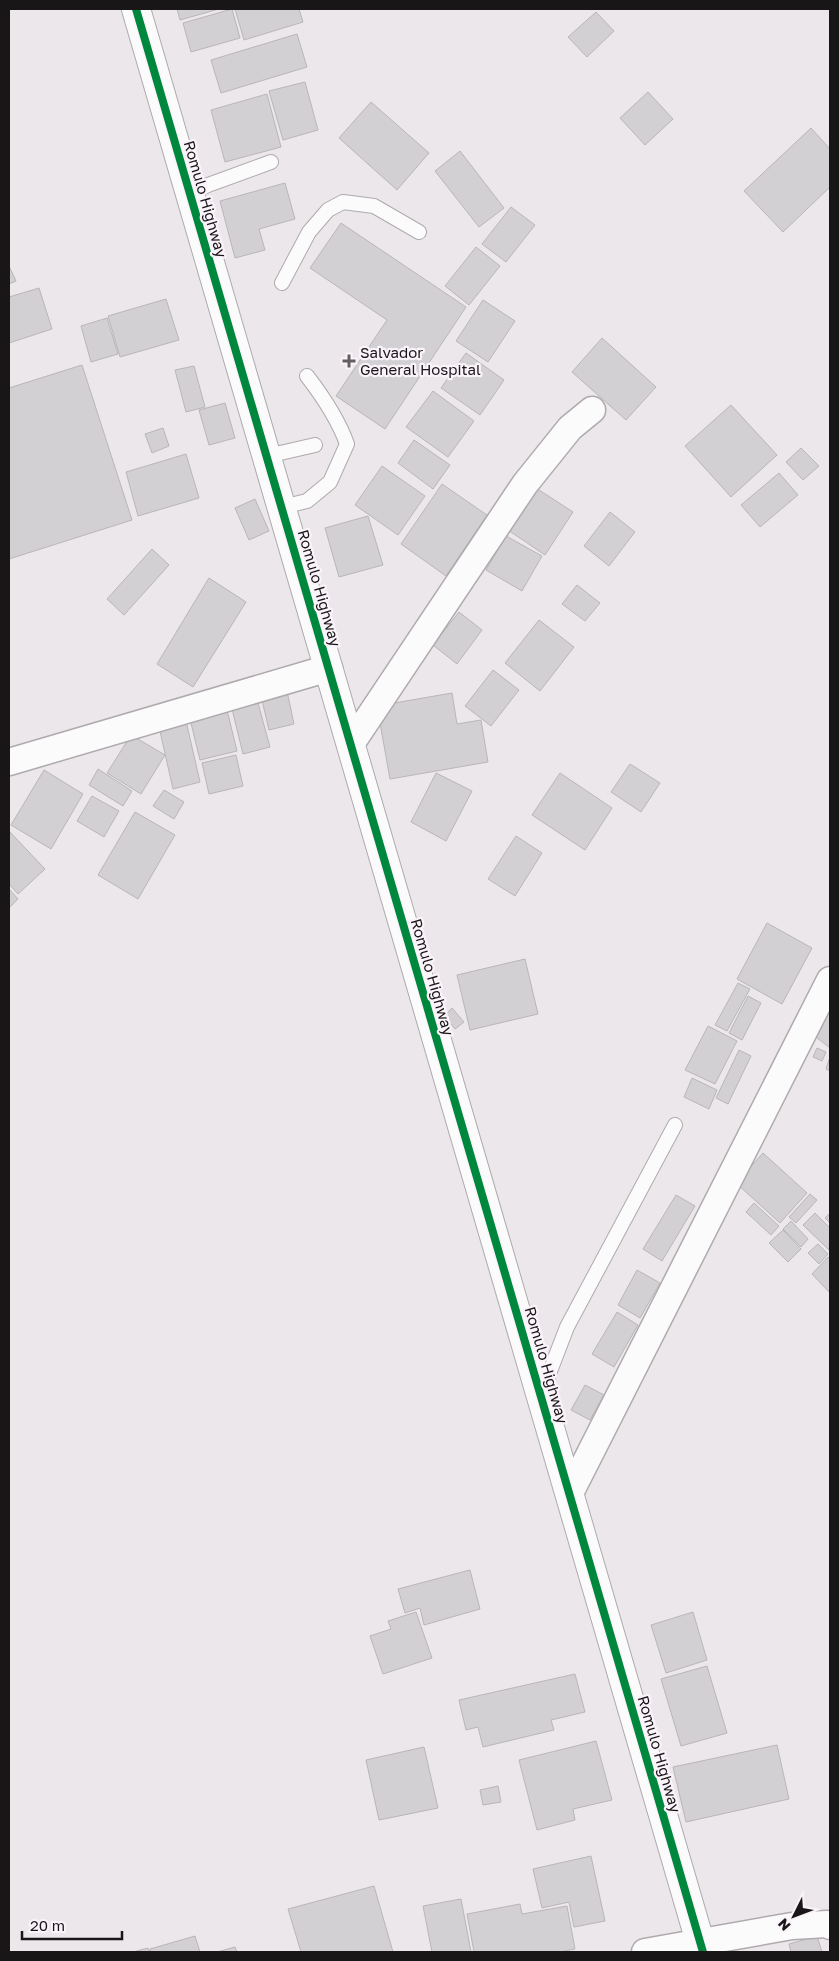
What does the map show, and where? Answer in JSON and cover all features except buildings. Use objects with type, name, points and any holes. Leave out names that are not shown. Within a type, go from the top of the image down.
[{"type":"highway","name":"Romulo Highway","points":[[136,9],[702,1947]]},
{"type":"street","points":[[351,744],[525,484],[570,428],[592,410]]},
{"type":"street","points":[[9,762],[329,668]]},
{"type":"street","points":[[570,1492],[830,980]]},
{"type":"street","points":[[645,1952],[702,1947],[792,1926],[827,1924],[830,1926]]},
{"type":"lane","points":[[190,193],[271,162]]},
{"type":"lane","points":[[282,284],[309,232],[328,210],[343,202],[374,206],[419,232]]},
{"type":"lane","points":[[282,507],[307,501],[330,482],[347,444],[340,425],[326,401],[307,376]]},
{"type":"lane","points":[[267,456],[315,445]]},
{"type":"lane","points":[[541,1395],[567,1326],[675,1125]]},
{"type":"cycle path","points":[[136,9],[703,1952]]},
{"type":"place","name":"Salvador General Hospital","points":[[349,361]]}]
